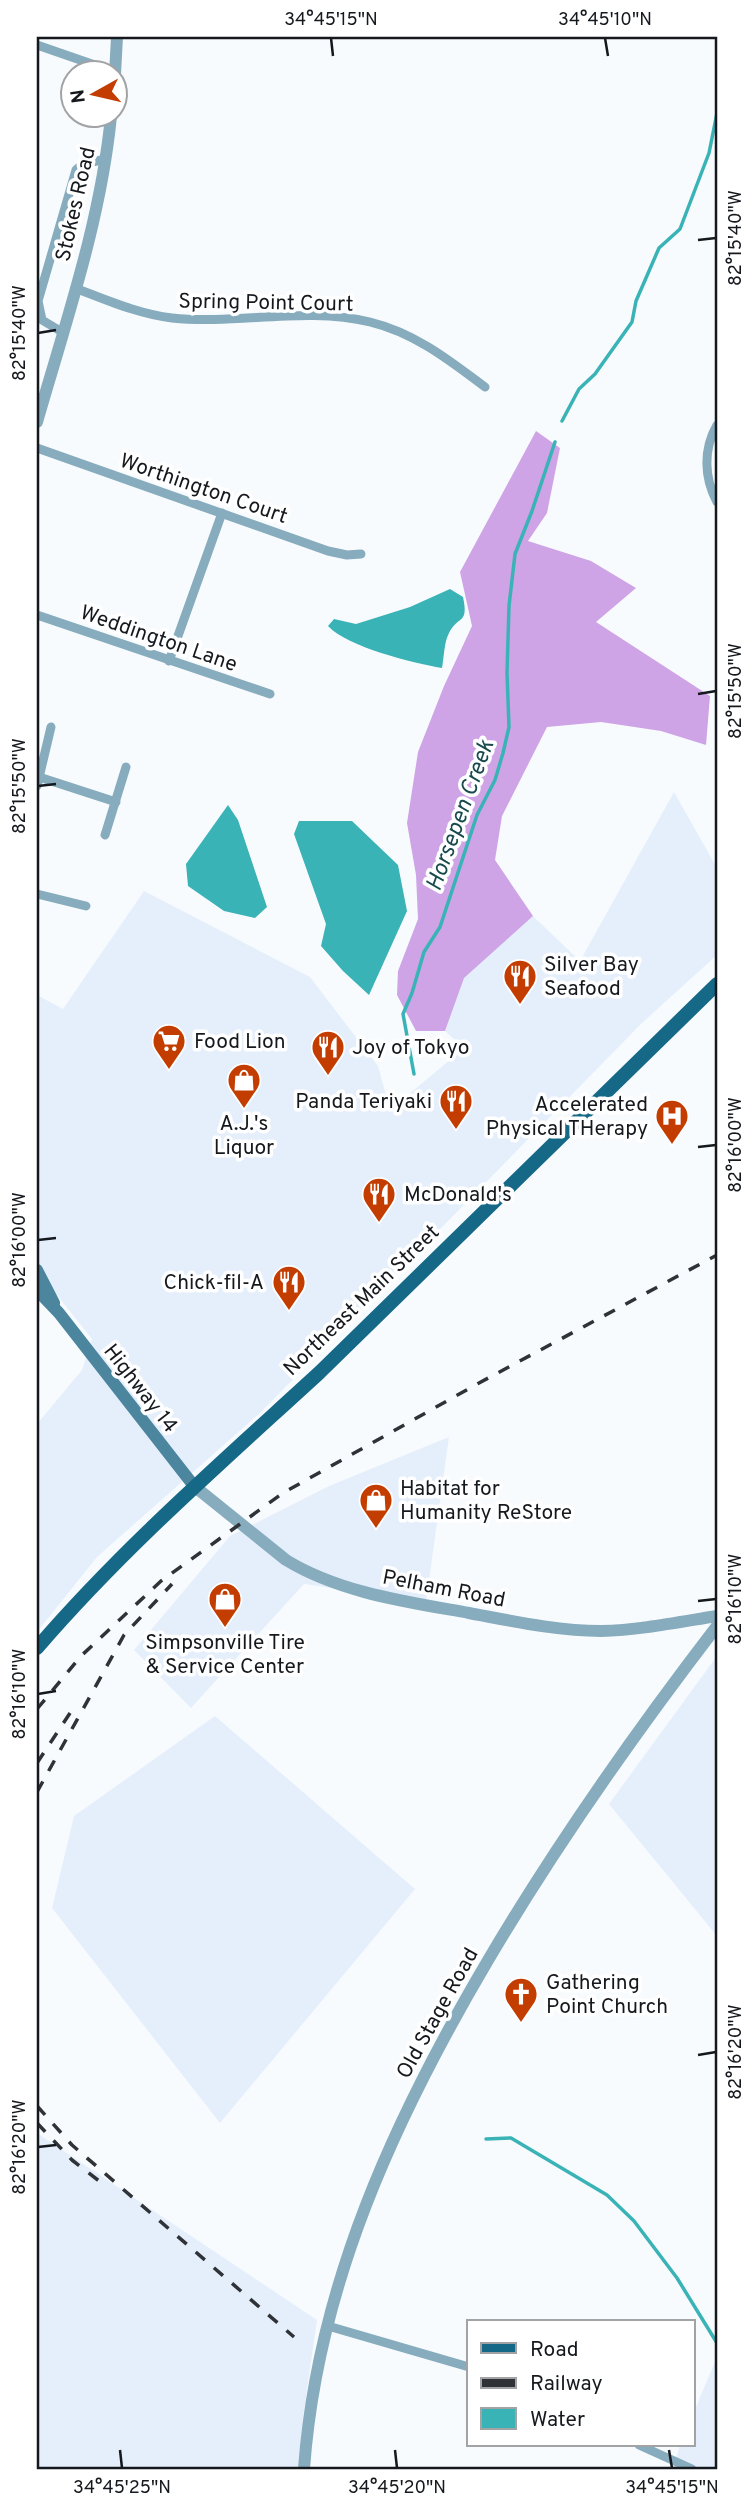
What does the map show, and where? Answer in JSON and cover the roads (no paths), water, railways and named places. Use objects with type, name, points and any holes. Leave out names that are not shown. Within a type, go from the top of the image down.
[{"type":"main road","name":"Northeast Main Street","points":[[37,1648],[110,1567],[318,1373],[717,984]]},
{"type":"main road","name":"Highway 14","points":[[37,1270],[59,1312]]},
{"type":"main road","name":"Highway 14","points":[[37,1290],[59,1312],[194,1486]]},
{"type":"street","points":[[116,60],[117,37]]},
{"type":"street","points":[[37,45],[79,60]]},
{"type":"street","name":"Stokes Road","points":[[37,422],[98,204],[109,130]]},
{"type":"street","points":[[62,332],[42,320],[38,302],[76,170],[83,164],[106,159]]},
{"type":"street","name":"Spring Point Court","points":[[75,288],[127,308],[173,318],[198,320],[330,316],[369,321],[400,331],[422,342],[485,387]]},
{"type":"street","points":[[717,425],[709,446],[707,465],[710,487],[717,502]]},
{"type":"street","name":"Worthington Court","points":[[37,448],[328,551],[347,555],[361,554]]},
{"type":"street","points":[[169,661],[222,513]]},
{"type":"street","name":"Weddington Lane","points":[[37,615],[270,694]]},
{"type":"street","points":[[51,727],[38,781],[116,802]]},
{"type":"street","points":[[105,835],[126,767]]},
{"type":"street","points":[[37,894],[86,906]]},
{"type":"street","name":"Pelham Road","points":[[194,1486],[286,1560],[322,1579],[370,1593],[454,1611],[561,1629],[621,1630],[717,1616]]},
{"type":"street","name":"Old Stage Road","points":[[304,2469],[312,2400],[342,2272],[388,2149],[420,2080],[466,1998],[564,1838],[619,1758],[717,1626]]},
{"type":"street","points":[[328,2326],[467,2366]]},
{"type":"street","points":[[641,2446],[692,2469]]},
{"type":"water","points":[[450,589],[463,597],[465,612],[447,637],[442,668],[365,647],[337,634],[328,626],[334,619],[356,624],[410,607]]},
{"type":"water","points":[[228,805],[238,820],[267,907],[255,918],[224,911],[188,886],[186,864]]},
{"type":"water","points":[[299,821],[352,821],[398,865],[407,911],[369,995],[321,946],[326,924],[294,834]]},
{"type":"waterway","name":"Horsepen Creek","points":[[562,421],[579,389],[595,374],[632,322],[636,301],[659,248],[680,229],[709,153],[717,113]]},
{"type":"waterway","name":"Horsepen Creek","points":[[414,1074],[403,1014],[424,952],[440,927],[477,815],[495,780],[503,753],[509,727],[509,606],[515,554],[555,442]]},
{"type":"waterway","points":[[486,2139],[511,2138],[607,2195],[634,2221],[677,2278],[717,2343]]},
{"type":"railway","points":[[37,1709],[81,1656],[161,1581],[283,1493],[479,1383],[717,1255]]},
{"type":"railway","points":[[37,1792],[124,1635],[172,1584]]},
{"type":"railway","points":[[37,1763],[72,1710]]},
{"type":"railway","points":[[37,2106],[72,2145],[294,2337]]},
{"type":"railway","points":[[37,2123],[72,2160],[103,2184]]},
{"type":"place","name":"Silver Bay Seafood","points":[[520,1006]]},
{"type":"place","name":"Food Lion","points":[[169,1071]]},
{"type":"place","name":"Joy of Tokyo","points":[[328,1077]]},
{"type":"place","name":"A.J.'s Liquor","points":[[244,1110]]},
{"type":"place","name":"Panda Teriyaki","points":[[456,1131]]},
{"type":"place","name":"Accelerated Physical THerapy","points":[[672,1146]]},
{"type":"place","name":"McDonald's","points":[[379,1224]]},
{"type":"place","name":"Chick-fil-A","points":[[289,1312]]},
{"type":"place","name":"Habitat for Humanity ReStore","points":[[376,1530]]},
{"type":"place","name":"Simpsonville Tire & Service Center","points":[[225,1629]]},
{"type":"place","name":"Gathering Point Church","points":[[521,2024]]}]
